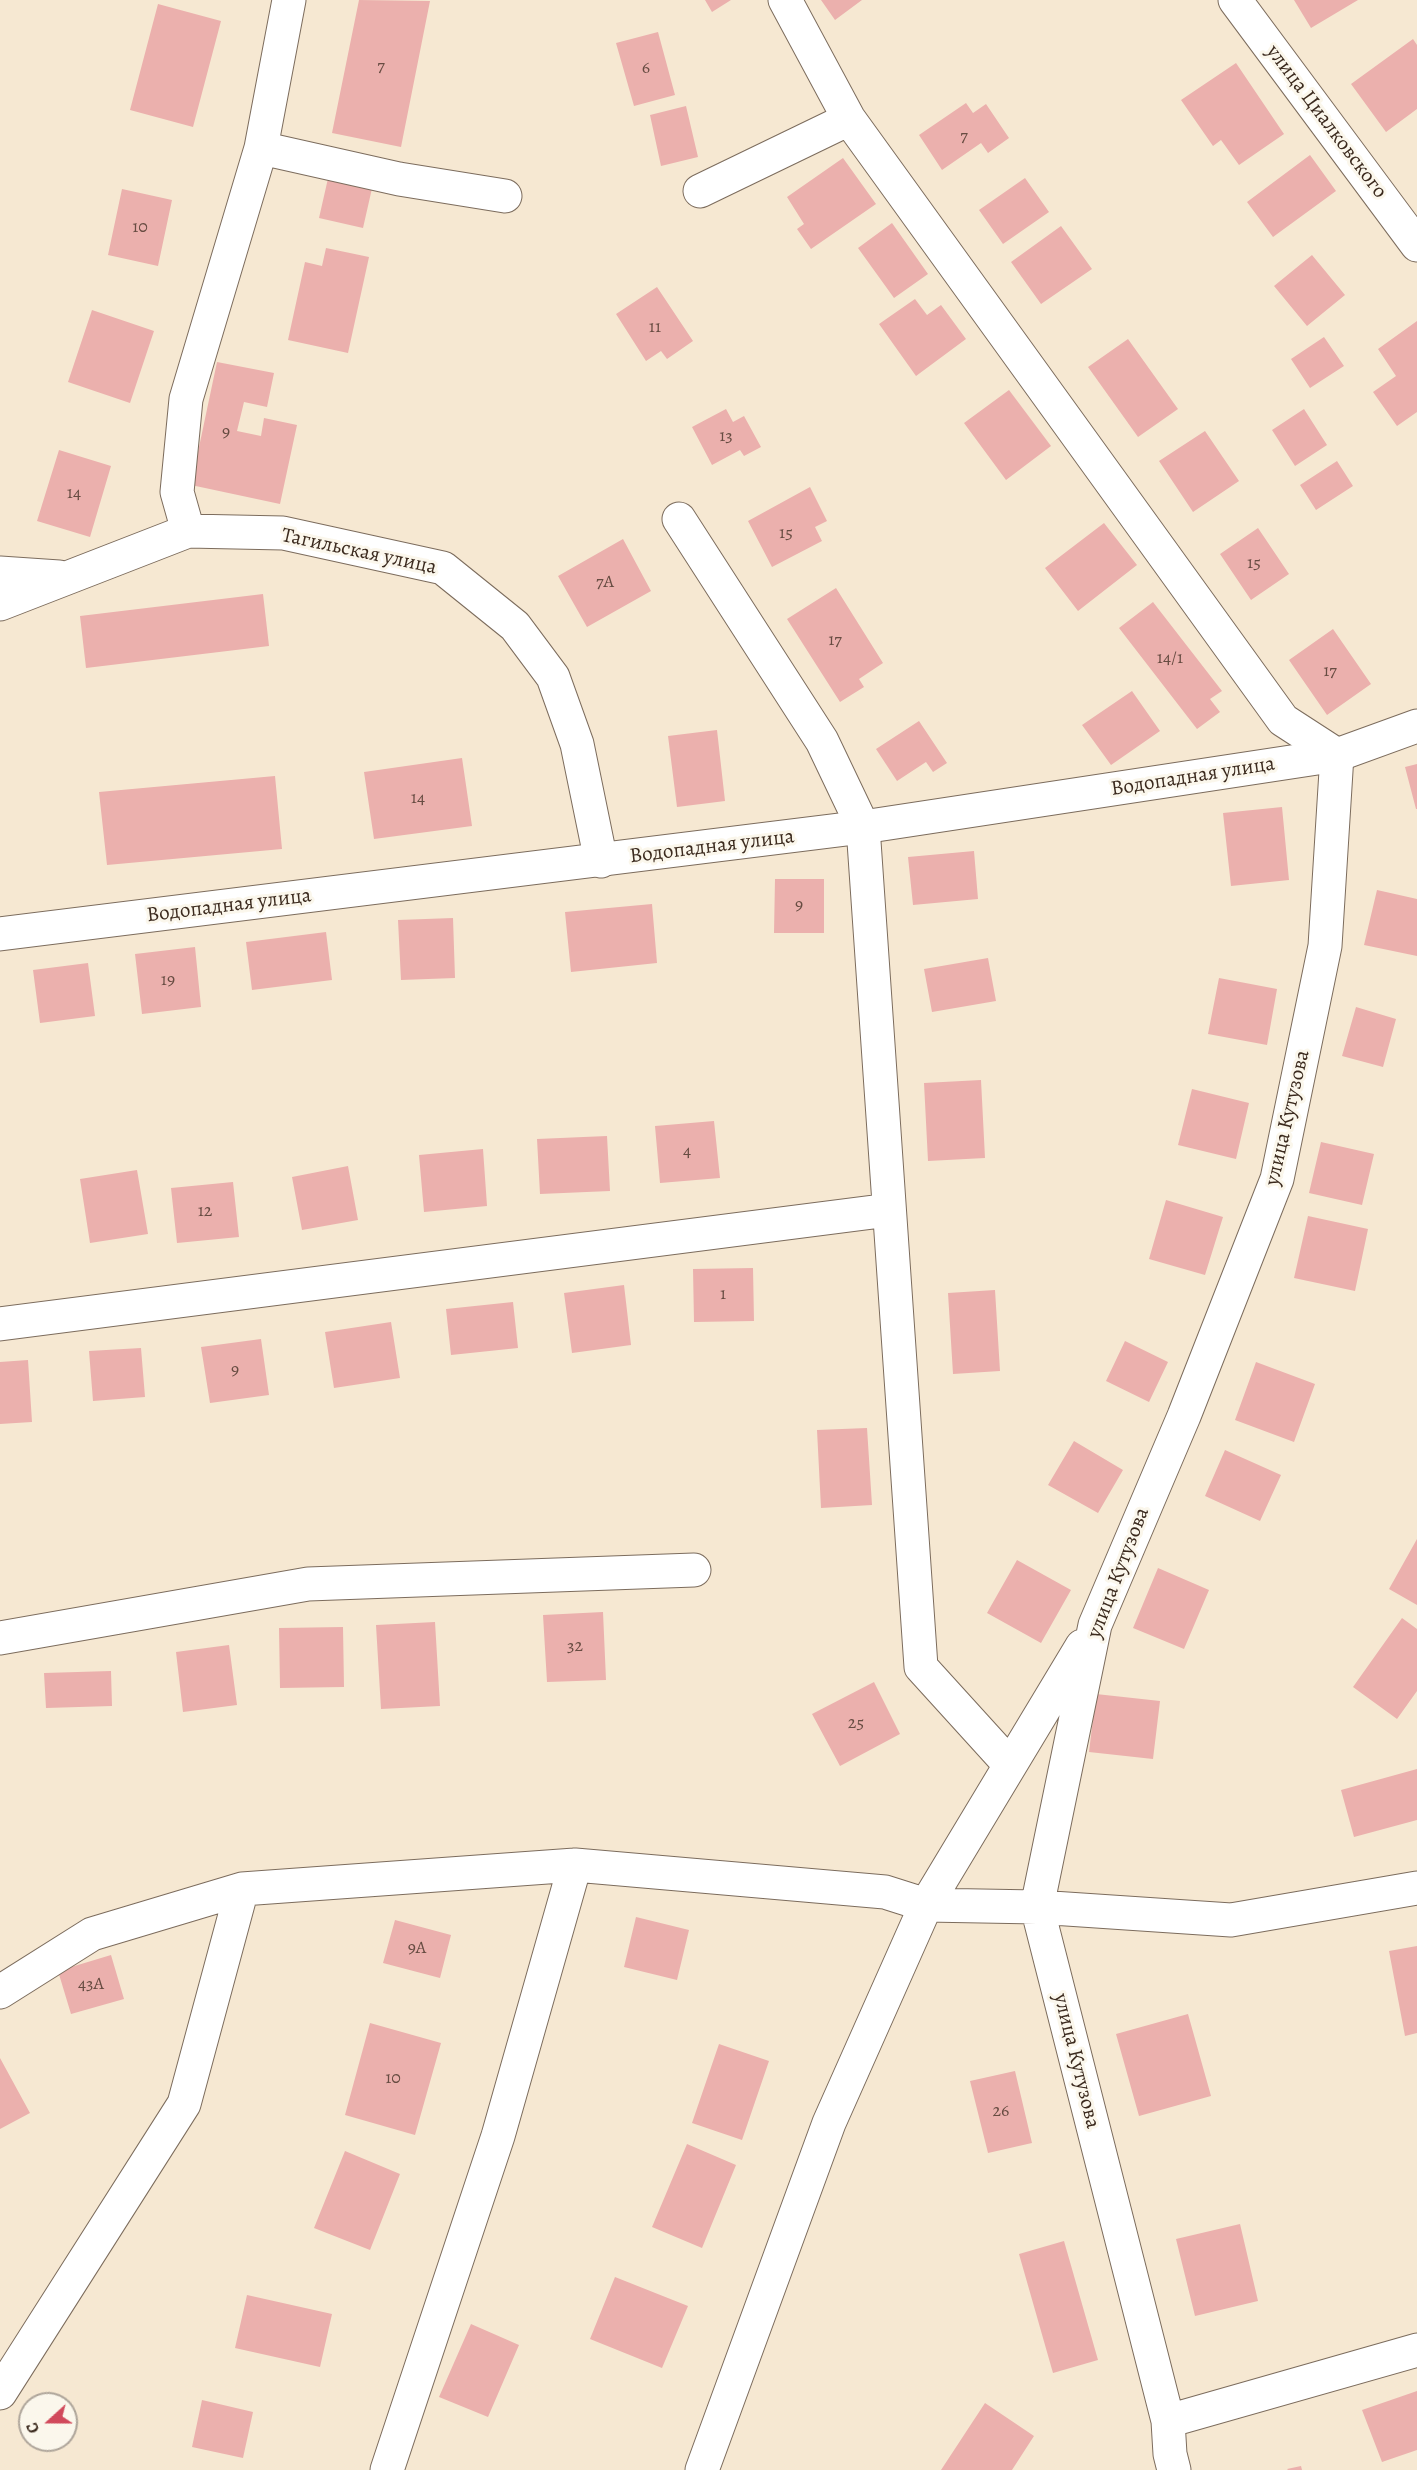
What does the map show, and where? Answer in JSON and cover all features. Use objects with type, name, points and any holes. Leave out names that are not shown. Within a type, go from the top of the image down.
[{"type":"street","points":[[0,604],[188,531],[177,492],[186,399],[261,148],[289,0]]},
{"type":"street","points":[[785,0],[849,119],[1283,720],[1336,755]]},
{"type":"street","name":"улица Циалковского","points":[[1235,0],[1417,245]]},
{"type":"street","points":[[700,191],[849,119]]},
{"type":"street","points":[[261,148],[399,179],[505,195]]},
{"type":"street","points":[[680,519],[822,741],[863,827],[921,1668],[1010,1765]]},
{"type":"street","name":"Тагильская улица","points":[[188,531],[283,533],[443,568],[515,626],[553,677],[577,744],[602,861]]},
{"type":"street","points":[[0,573],[70,578]]},
{"type":"street","name":"Водопадная улица","points":[[0,934],[863,827],[1336,755],[1417,726]]},
{"type":"street","name":"улица Кутузова","points":[[1166,2465],[1168,2421],[1037,1907],[1095,1625],[1184,1416],[1277,1179],[1325,946],[1336,755]]},
{"type":"street","points":[[0,1324],[889,1210]]},
{"type":"street","points":[[0,1638],[308,1584],[694,1570]]},
{"type":"street","points":[[702,2470],[829,2123],[926,1905],[1095,1625]]},
{"type":"street","points":[[0,1992],[92,1934],[242,1889],[574,1865],[885,1892],[926,1905],[1037,1907],[1231,1920],[1417,1888]]},
{"type":"street","points":[[387,2470],[498,2136],[574,1865]]},
{"type":"street","points":[[0,2393],[184,2103],[242,1889]]},
{"type":"street","points":[[1168,2421],[1417,2350]]},
{"type":"building","points":[[359,0],[430,1],[401,147],[332,133]]},
{"type":"building","points":[[705,0],[731,0],[712,12]]},
{"type":"building","points":[[821,0],[862,0],[835,20]]},
{"type":"building","points":[[1294,0],[1358,0],[1311,28]]},
{"type":"building","points":[[158,4],[221,21],[193,127],[130,110]]},
{"type":"building","points":[[658,32],[675,95],[634,106],[616,43]]},
{"type":"building","points":[[1413,39],[1417,45],[1417,109],[1386,132],[1351,84]]},
{"type":"building","points":[[1236,63],[1284,134],[1239,165],[1221,140],[1213,146],[1181,100]]},
{"type":"building","points":[[966,103],[973,113],[986,104],[1009,138],[988,153],[981,143],[942,170],[919,135]]},
{"type":"building","points":[[686,106],[698,157],[661,166],[650,115]]},
{"type":"building","points":[[1310,155],[1336,191],[1273,237],[1247,202]]},
{"type":"building","points":[[843,158],[876,204],[811,249],[797,229],[804,224],[787,197]]},
{"type":"building","points":[[329,174],[373,184],[363,228],[319,218]]},
{"type":"building","points":[[1025,178],[1049,212],[1003,244],[979,210]]},
{"type":"building","points":[[122,189],[172,200],[158,266],[108,255]]},
{"type":"building","points":[[892,223],[928,274],[894,298],[858,248]]},
{"type":"building","points":[[1061,226],[1092,269],[1041,304],[1011,262]]},
{"type":"building","points":[[326,248],[369,257],[348,353],[288,340],[305,262],[322,266]]},
{"type":"building","points":[[1312,255],[1345,295],[1307,326],[1274,286]]},
{"type":"building","points":[[657,287],[693,341],[667,359],[661,351],[646,361],[616,314]]},
{"type":"building","points":[[915,299],[927,315],[941,305],[966,339],[916,376],[879,324]]},
{"type":"building","points":[[92,310],[154,331],[130,403],[68,382]]},
{"type":"building","points":[[1417,321],[1417,412],[1397,426],[1373,392],[1396,376],[1378,349]]},
{"type":"building","points":[[1324,337],[1344,366],[1310,388],[1291,359]]},
{"type":"building","points":[[1128,339],[1178,409],[1138,437],[1088,367]]},
{"type":"building","points":[[217,362],[274,373],[267,407],[244,402],[237,431],[261,436],[264,418],[297,425],[280,504],[191,485]]},
{"type":"building","points":[[1009,390],[1051,446],[1006,480],[964,423]]},
{"type":"building","points":[[726,409],[733,422],[744,416],[761,447],[744,456],[740,450],[712,465],[692,427]]},
{"type":"building","points":[[1304,409],[1327,445],[1295,466],[1272,430]]},
{"type":"building","points":[[1205,431],[1239,481],[1193,512],[1159,461]]},
{"type":"building","points":[[59,450],[111,466],[90,537],[37,521]]},
{"type":"building","points":[[1337,461],[1353,486],[1316,510],[1300,485]]},
{"type":"building","points":[[810,487],[827,521],[815,527],[822,541],[772,567],[748,521]]},
{"type":"building","points":[[1104,523],[1137,565],[1078,611],[1045,568]]},
{"type":"building","points":[[1258,528],[1289,574],[1251,600],[1220,554]]},
{"type":"building","points":[[623,539],[651,591],[587,627],[558,576]]},
{"type":"building","points":[[836,588],[883,663],[859,679],[864,687],[840,702],[787,619]]},
{"type":"building","points":[[263,594],[269,646],[86,668],[80,616]]},
{"type":"building","points":[[1153,602],[1222,691],[1210,699],[1220,712],[1197,729],[1119,628]]},
{"type":"building","points":[[1333,629],[1371,684],[1327,715],[1289,660]]},
{"type":"building","points":[[1132,691],[1160,731],[1111,765],[1082,725]]},
{"type":"building","points":[[919,721],[947,763],[933,772],[926,762],[897,781],[876,749]]},
{"type":"building","points":[[717,730],[725,801],[677,807],[668,736]]},
{"type":"building","points":[[462,758],[472,826],[374,839],[364,772]]},
{"type":"building","points":[[1417,764],[1417,809],[1416,809],[1405,767]]},
{"type":"building","points":[[275,776],[282,849],[107,865],[99,792]]},
{"type":"building","points":[[1282,807],[1289,880],[1231,886],[1223,813]]},
{"type":"building","points":[[974,851],[978,899],[913,905],[908,857]]},
{"type":"building","points":[[775,879],[824,879],[824,933],[774,933]]},
{"type":"building","points":[[1377,890],[1417,899],[1417,956],[1364,945]]},
{"type":"building","points":[[652,904],[657,963],[571,972],[565,912]]},
{"type":"building","points":[[453,918],[455,978],[401,980],[398,920]]},
{"type":"building","points":[[326,932],[332,980],[252,990],[246,942]]},
{"type":"building","points":[[195,947],[201,1007],[142,1014],[135,954]]},
{"type":"building","points":[[988,958],[996,1001],[932,1012],[924,969]]},
{"type":"building","points":[[88,963],[95,1016],[40,1023],[33,970]]},
{"type":"building","points":[[1219,978],[1277,989],[1267,1045],[1208,1034]]},
{"type":"building","points":[[1356,1007],[1396,1019],[1383,1067],[1342,1056]]},
{"type":"building","points":[[981,1080],[985,1158],[928,1161],[924,1083]]},
{"type":"building","points":[[1192,1089],[1249,1103],[1236,1159],[1178,1145]]},
{"type":"building","points":[[714,1121],[720,1178],[660,1183],[655,1126]]},
{"type":"building","points":[[607,1136],[610,1191],[540,1194],[537,1139]]},
{"type":"building","points":[[1321,1142],[1374,1154],[1362,1205],[1309,1193]]},
{"type":"building","points":[[483,1149],[487,1206],[424,1212],[419,1155]]},
{"type":"building","points":[[348,1166],[358,1220],[302,1230],[292,1177]]},
{"type":"building","points":[[137,1170],[148,1234],[90,1243],[80,1179]]},
{"type":"building","points":[[233,1182],[239,1237],[177,1243],[171,1188]]},
{"type":"building","points":[[1166,1200],[1223,1217],[1205,1275],[1149,1259]]},
{"type":"building","points":[[1308,1216],[1368,1229],[1355,1291],[1294,1278]]},
{"type":"building","points":[[753,1268],[754,1321],[694,1322],[693,1269]]},
{"type":"building","points":[[624,1285],[631,1345],[572,1353],[564,1293]]},
{"type":"building","points":[[995,1290],[1000,1371],[953,1374],[948,1293]]},
{"type":"building","points":[[513,1302],[518,1348],[451,1355],[446,1309]]},
{"type":"building","points":[[391,1322],[400,1378],[334,1388],[325,1332]]},
{"type":"building","points":[[261,1339],[269,1395],[210,1403],[201,1347]]},
{"type":"building","points":[[1125,1341],[1168,1362],[1149,1402],[1106,1381]]},
{"type":"building","points":[[141,1348],[145,1397],[93,1401],[89,1351]]},
{"type":"building","points":[[28,1360],[32,1422],[0,1424],[0,1362]]},
{"type":"building","points":[[1256,1362],[1315,1384],[1294,1442],[1235,1420]]},
{"type":"building","points":[[867,1428],[872,1505],[821,1508],[817,1430]]},
{"type":"building","points":[[1074,1441],[1123,1470],[1098,1513],[1048,1485]]},
{"type":"building","points":[[1225,1450],[1281,1475],[1260,1521],[1205,1496]]},
{"type":"building","points":[[1417,1539],[1417,1605],[1389,1589]]},
{"type":"building","points":[[1017,1560],[1071,1590],[1041,1643],[987,1613]]},
{"type":"building","points":[[1158,1568],[1209,1590],[1184,1649],[1133,1628]]},
{"type":"building","points":[[603,1612],[606,1680],[547,1682],[543,1615]]},
{"type":"building","points":[[1402,1618],[1417,1629],[1417,1691],[1397,1719],[1353,1687]]},
{"type":"building","points":[[435,1622],[440,1706],[381,1709],[376,1625]]},
{"type":"building","points":[[343,1627],[344,1687],[280,1688],[279,1628]]},
{"type":"building","points":[[229,1645],[237,1705],[183,1712],[176,1652]]},
{"type":"building","points":[[111,1671],[112,1706],[46,1708],[44,1673]]},
{"type":"building","points":[[874,1682],[900,1734],[840,1766],[812,1714]]},
{"type":"building","points":[[1096,1694],[1160,1701],[1153,1759],[1089,1752]]},
{"type":"building","points":[[1417,1769],[1417,1820],[1354,1837],[1341,1790]]},
{"type":"building","points":[[636,1917],[689,1930],[677,1980],[624,1967]]},
{"type":"building","points":[[395,1920],[451,1935],[440,1978],[383,1963]]},
{"type":"building","points":[[1417,1946],[1417,2033],[1405,2036],[1389,1951]]},
{"type":"building","points":[[111,1955],[124,1999],[71,2014],[58,1971]]},
{"type":"building","points":[[1188,2014],[1211,2096],[1139,2116],[1116,2034]]},
{"type":"building","points":[[370,2023],[441,2043],[415,2135],[345,2115]]},
{"type":"building","points":[[719,2044],[769,2061],[742,2140],[692,2123]]},
{"type":"building","points":[[0,2058],[30,2113],[0,2129]]},
{"type":"building","points":[[1015,2071],[1032,2143],[988,2153],[970,2081]]},
{"type":"building","points":[[687,2144],[736,2165],[702,2248],[652,2227]]},
{"type":"building","points":[[345,2151],[400,2174],[370,2250],[314,2228]]},
{"type":"building","points":[[1240,2224],[1258,2301],[1195,2316],[1176,2239]]},
{"type":"building","points":[[1064,2241],[1098,2360],[1053,2373],[1019,2254]]},
{"type":"building","points":[[615,2277],[688,2306],[662,2368],[590,2339]]},
{"type":"building","points":[[247,2295],[332,2314],[320,2367],[235,2348]]},
{"type":"building","points":[[471,2324],[519,2345],[488,2417],[439,2397]]},
{"type":"building","points":[[1417,2391],[1417,2450],[1382,2462],[1362,2410]]},
{"type":"building","points":[[202,2400],[253,2412],[243,2458],[192,2447]]},
{"type":"building","points":[[985,2403],[1034,2436],[1012,2470],[941,2470]]},
{"type":"building","points":[[1301,2466],[1302,2470],[1287,2469]]}]
